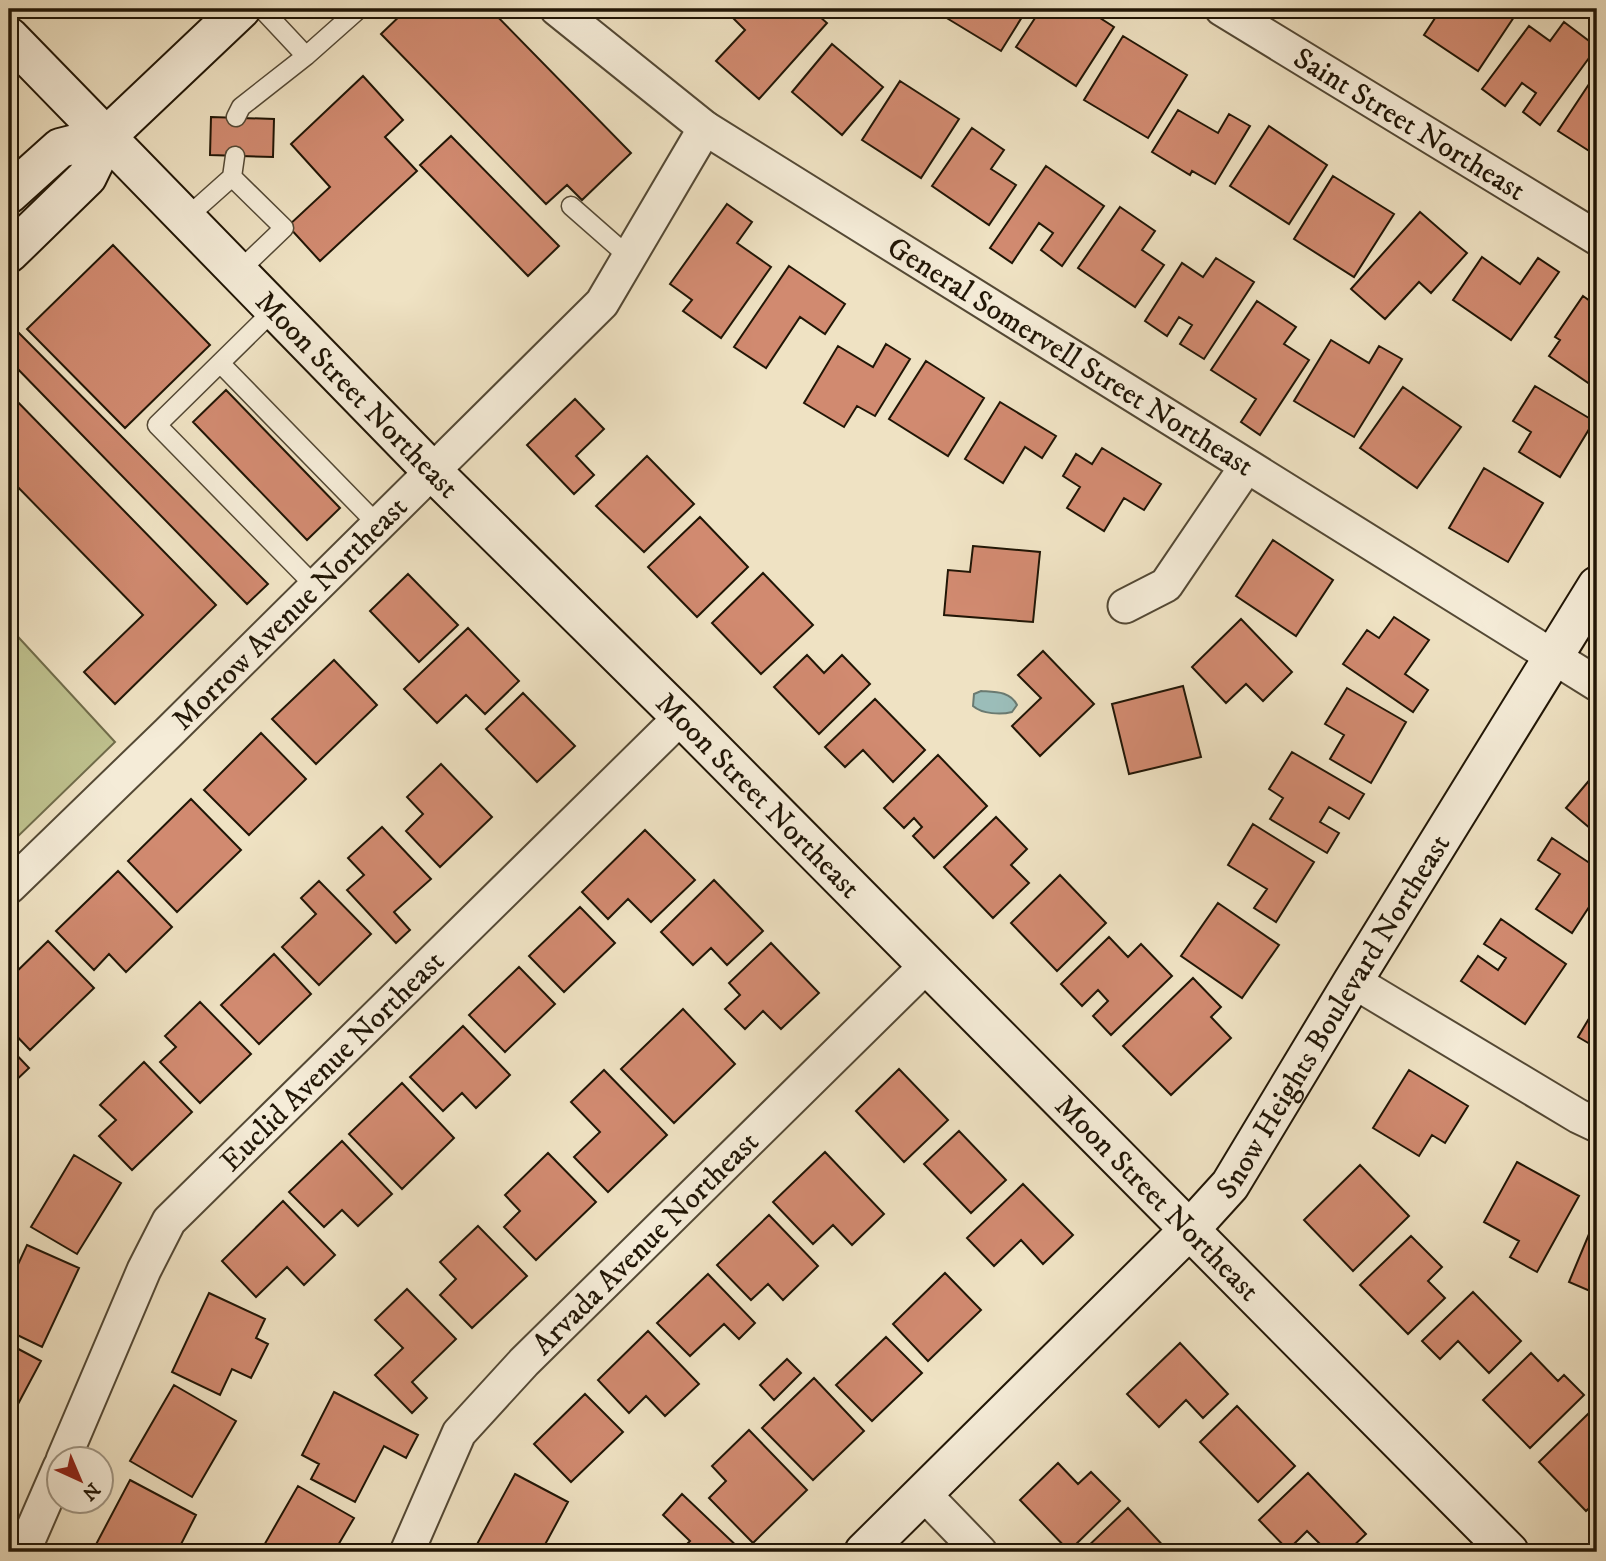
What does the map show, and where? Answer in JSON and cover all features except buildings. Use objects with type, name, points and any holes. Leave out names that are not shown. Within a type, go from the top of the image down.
[{"type":"street","points":[[9,253],[87,177],[107,136],[241,9]]},
{"type":"street","name":"General Somervell Street Northeast","points":[[557,9],[705,128],[1597,684]]},
{"type":"street","name":"Saint Street Northeast","points":[[1222,9],[1597,239]]},
{"type":"street","name":"Moon Street Northeast","points":[[14,52],[107,136],[432,471],[681,717],[1509,1552]]},
{"type":"street","name":"Morrow Avenue Northeast","points":[[9,887],[602,303],[705,128]]},
{"type":"street","points":[[9,192],[60,148],[107,136]]},
{"type":"street","points":[[1125,606],[1166,585],[1246,467]]},
{"type":"street","name":"Snow Heights Boulevard Northeast","points":[[864,1552],[1190,1229],[1230,1185],[1597,586]]},
{"type":"street","name":"Euclid Avenue Northeast","points":[[69,1446],[144,1270],[169,1221],[681,717]]},
{"type":"street","name":"Arvada Avenue Northeast","points":[[407,1552],[458,1433],[524,1362],[926,966]]},
{"type":"street","points":[[1353,981],[1597,1125]]},
{"type":"street","points":[[923,1493],[980,1552]]},
{"type":"street","points":[[23,1552],[46,1499]]},
{"type":"lane","points":[[262,9],[306,56]]},
{"type":"lane","points":[[236,117],[241,107],[306,56],[359,9]]},
{"type":"lane","points":[[186,218],[232,177],[235,156]]},
{"type":"lane","points":[[232,177],[284,228],[238,272]]},
{"type":"lane","points":[[571,206],[629,257]]},
{"type":"lane","points":[[275,309],[157,425],[315,586]]},
{"type":"lane","points":[[220,363],[378,525]]},
{"type":"green space","points":[[9,627],[115,742],[9,845]]},
{"type":"water","points":[[981,691],[1006,695],[1017,705],[1008,713],[981,711],[973,706],[974,694]]}]
